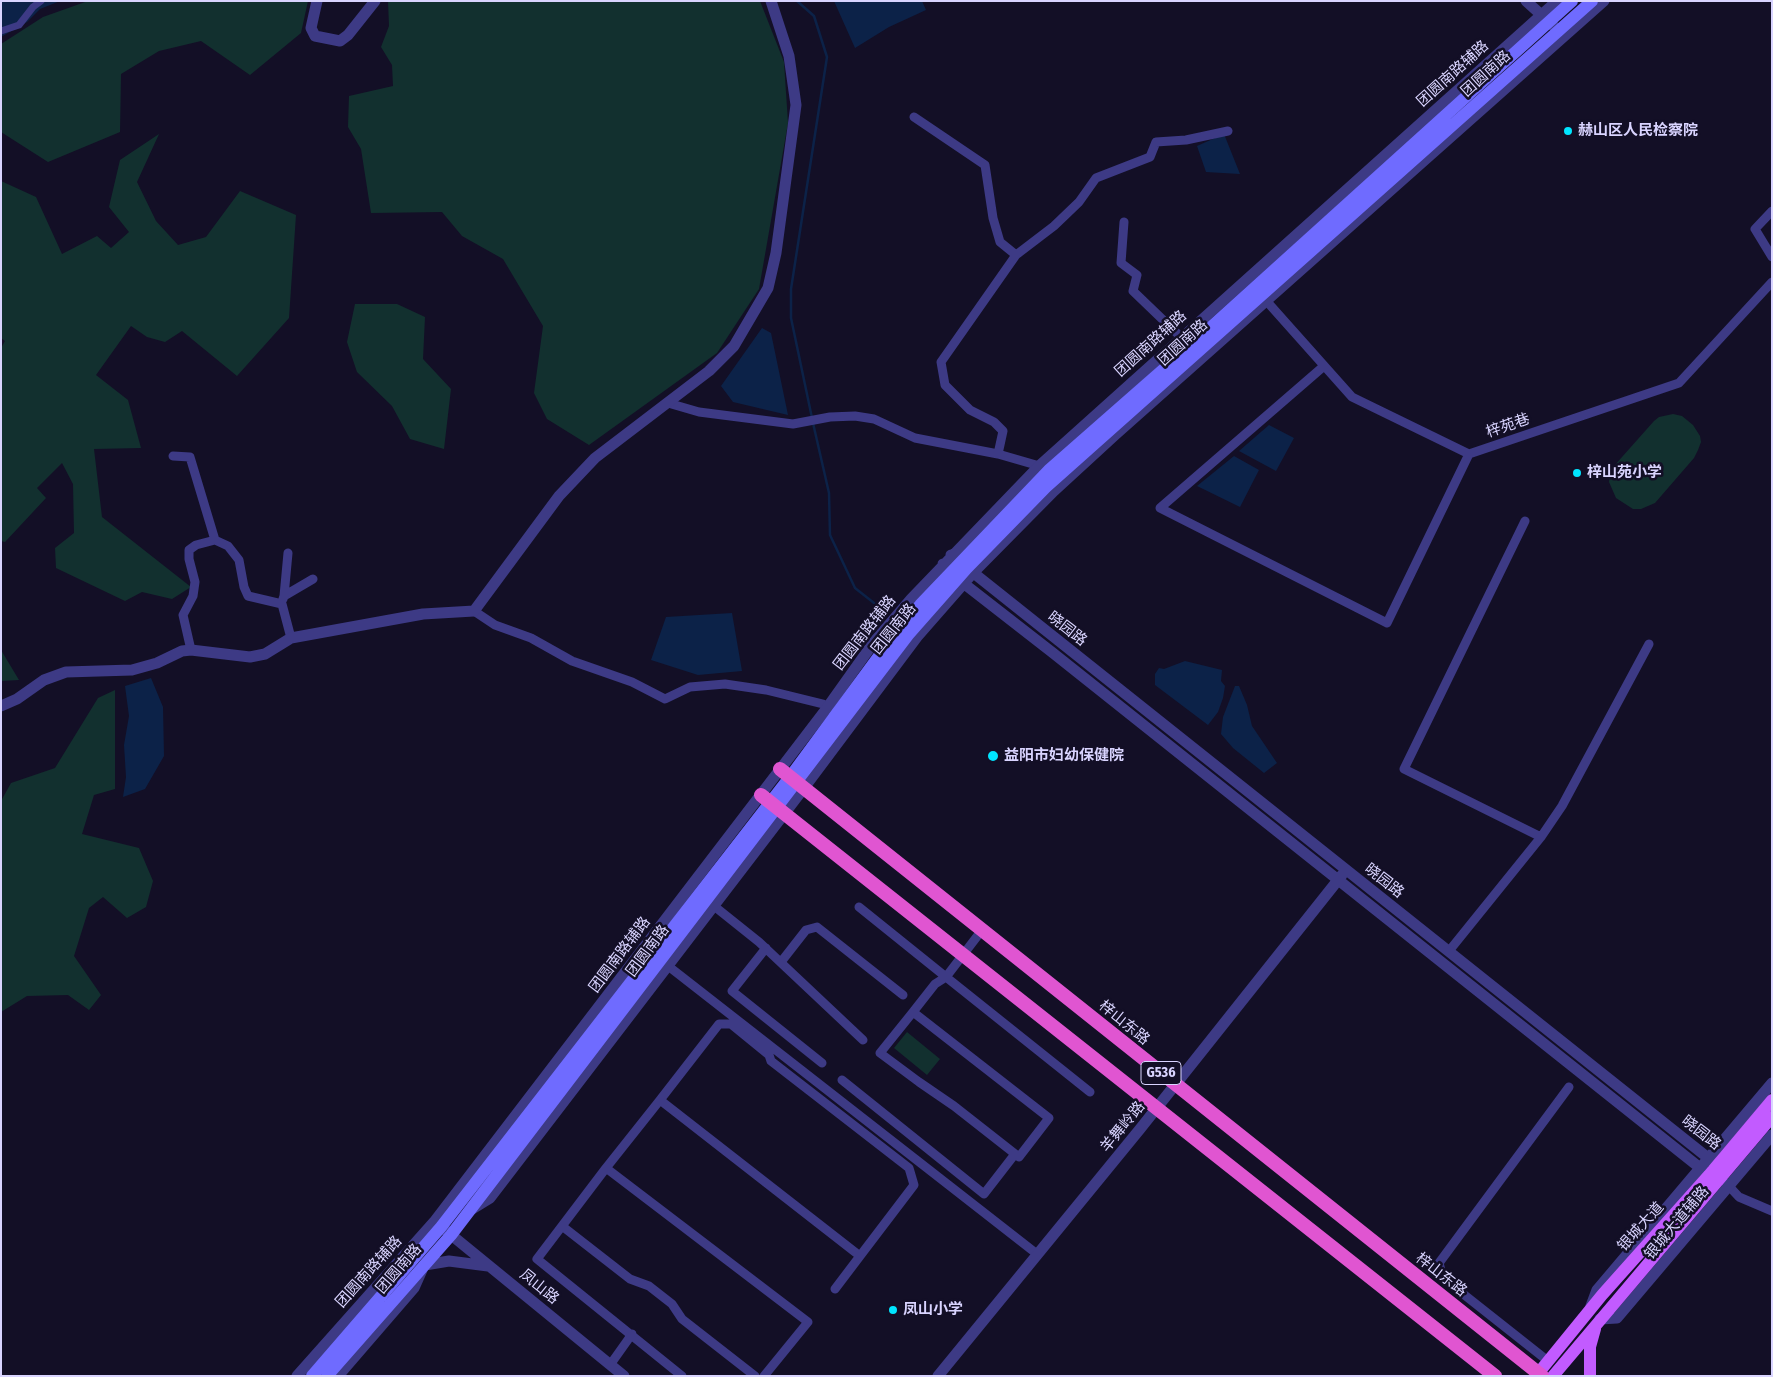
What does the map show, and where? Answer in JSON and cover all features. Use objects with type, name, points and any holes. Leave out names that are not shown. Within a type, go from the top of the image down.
[{"type":"highway","name":"梓山东路","points":[[792,779],[1539,1375]]},
{"type":"highway","name":"G536","points":[[773,804],[1495,1376]]},
{"type":"main road","name":"团圆南路","points":[[792,779],[831,711],[890,641],[963,565],[1045,467],[1545,18],[1572,1]]},
{"type":"main road","name":"团圆南路","points":[[963,565],[1046,487],[1264,298],[1592,1]]},
{"type":"main road","name":"团圆南路","points":[[312,1376],[442,1228],[792,779],[954,575]]},
{"type":"main road","points":[[897,649],[917,637]]},
{"type":"main road","name":"团圆南路","points":[[327,1376],[424,1267],[442,1228],[470,1210],[665,963],[710,903],[773,804]]},
{"type":"main road","name":"银城大道","points":[[1553,1376],[1772,1100]]},
{"type":"main road","name":"银城大道","points":[[1539,1375],[1548,1361],[1590,1310],[1714,1171],[1772,1117]]},
{"type":"main road","points":[[1590,1376],[1590,1347],[1598,1321]]},
{"type":"street","points":[[1,31],[19,25],[41,1]]},
{"type":"street","points":[[317,1],[311,28],[315,36],[340,41],[348,35],[375,1]]},
{"type":"street","points":[[474,611],[560,496],[595,458],[709,371],[734,346],[768,288],[776,253],[796,105],[789,56],[771,1]]},
{"type":"street","points":[[1526,1],[1559,31]]},
{"type":"street","points":[[1545,18],[1557,1]]},
{"type":"street","points":[[1324,366],[1160,508],[1386,623],[1469,454],[1352,397],[1264,298],[1604,1]]},
{"type":"street","points":[[914,116],[985,164],[993,218],[1000,242],[1016,255]]},
{"type":"street","points":[[998,454],[1003,431],[994,422],[970,410],[945,385],[941,362],[1016,255],[1060,220],[1079,202],[1096,178],[1150,157],[1156,142],[1186,140],[1228,130]]},
{"type":"street","points":[[1772,211],[1756,229],[1772,257]]},
{"type":"street","points":[[1124,222],[1121,263],[1137,275],[1133,291],[1185,342]]},
{"type":"street","name":"梓苑巷","points":[[1469,454],[1679,383],[1772,282]]},
{"type":"street","points":[[668,403],[699,412],[793,424],[830,417],[855,416],[874,419],[915,438],[998,454],[1045,467]]},
{"type":"street","points":[[173,456],[190,457],[216,540]]},
{"type":"street","points":[[1525,520],[1404,769],[1541,837]]},
{"type":"street","points":[[191,650],[183,615],[194,596],[195,582],[188,558],[189,550],[196,545],[216,540],[228,546],[239,560],[244,587],[248,596],[283,600],[313,579]]},
{"type":"street","points":[[288,553],[283,600],[291,638]]},
{"type":"street","points":[[773,804],[792,779],[917,637],[954,575],[963,565]]},
{"type":"street","name":"晓园路","points":[[963,565],[1449,952],[1714,1171]]},
{"type":"street","name":"晓园路","points":[[954,575],[1339,880],[1714,1171]]},
{"type":"street","points":[[1,706],[44,680],[66,672],[132,670],[191,650],[250,657],[265,654],[291,638],[424,614],[474,611],[495,625],[531,638],[572,661],[632,682],[665,699],[690,687],[725,684],[766,690],[823,704],[831,711]]},
{"type":"street","points":[[1449,952],[1541,837],[1562,806],[1649,644]]},
{"type":"street","name":"羊舞岭路","points":[[938,1376],[1157,1108],[1346,870]]},
{"type":"street","points":[[710,903],[766,948],[863,1040]]},
{"type":"street","points":[[859,907],[1090,1092]]},
{"type":"street","points":[[780,962],[806,930],[817,927],[903,995]]},
{"type":"street","points":[[914,1012],[1049,1118],[1019,1157],[954,1106],[880,1053],[935,984],[946,977],[982,930]]},
{"type":"street","points":[[766,948],[732,991],[822,1062]]},
{"type":"street","points":[[665,963],[1037,1254]]},
{"type":"street","points":[[682,1376],[537,1259],[720,1024],[731,1024],[769,1055],[771,1061],[909,1168],[914,1185],[835,1289]]},
{"type":"street","points":[[842,1080],[984,1194],[1015,1154]]},
{"type":"street","points":[[1772,1083],[1714,1171],[1739,1197],[1772,1211]]},
{"type":"street","points":[[1548,1361],[1444,1278],[1439,1263],[1569,1088]]},
{"type":"street","points":[[660,1100],[860,1256]]},
{"type":"street","name":"银城大道辅路","points":[[1714,1171],[1772,1135]]},
{"type":"street","points":[[606,1168],[808,1322],[764,1376]]},
{"type":"street","points":[[562,1226],[630,1279],[649,1286],[672,1304],[682,1319],[756,1376]]},
{"type":"street","name":"凤山路","points":[[442,1228],[624,1376]]},
{"type":"street","name":"团圆南路辅路","points":[[297,1376],[442,1228]]},
{"type":"street","points":[[338,1376],[414,1288],[424,1267],[449,1262],[488,1266]]},
{"type":"street","points":[[610,1364],[632,1334]]},
{"type":"green space","points":[[88,1],[308,1],[301,33],[250,75],[201,41],[159,51],[121,74],[120,132],[48,162],[1,132],[1,44],[43,17]]},
{"type":"green space","points":[[388,1],[760,1],[784,62],[788,123],[759,289],[717,353],[589,445],[547,419],[534,393],[543,326],[503,259],[462,236],[442,212],[371,213],[361,149],[348,127],[349,96],[393,86],[392,65],[381,47],[389,26]]},
{"type":"green space","points":[[159,134],[137,182],[156,221],[178,245],[206,237],[240,191],[296,215],[289,318],[237,376],[182,331],[165,342],[147,337],[131,326],[96,375],[128,400],[141,448],[94,449],[102,517],[191,587],[172,599],[142,592],[125,601],[56,568],[55,548],[74,533],[73,484],[62,463],[37,488],[46,498],[5,542],[1,541],[1,348],[5,341],[1,338],[1,181],[36,197],[62,254],[97,236],[111,248],[129,232],[109,207],[120,160]]},
{"type":"green space","points":[[355,304],[397,304],[425,317],[423,359],[451,389],[444,449],[410,439],[392,406],[357,372],[347,342]]},
{"type":"green space","points":[[1673,414],[1682,416],[1693,425],[1700,436],[1701,442],[1698,450],[1694,458],[1655,503],[1641,509],[1633,509],[1616,498],[1609,482],[1610,474],[1614,466],[1654,421],[1659,417]]},
{"type":"green space","points":[[1,650],[19,680],[1,681]]},
{"type":"green space","points":[[115,690],[115,789],[94,795],[82,834],[139,848],[153,881],[146,907],[127,918],[103,897],[89,908],[74,956],[101,995],[89,1010],[68,995],[27,996],[1,1012],[1,801],[11,783],[55,768],[98,698]]},
{"type":"green space","points":[[907,1032],[940,1059],[927,1075],[894,1048]]},
{"type":"water","points":[[1,1],[60,1],[40,9],[27,22],[1,37]]},
{"type":"water","points":[[834,1],[922,1],[926,10],[889,27],[855,48]]},
{"type":"water","points":[[1224,134],[1240,174],[1206,172],[1197,146]]},
{"type":"water","points":[[762,328],[771,333],[788,415],[733,402],[721,386]]},
{"type":"water","points":[[1269,425],[1294,438],[1276,471],[1239,451]]},
{"type":"water","points":[[1234,456],[1259,470],[1240,507],[1197,486]]},
{"type":"water","points":[[732,613],[742,671],[698,675],[651,660],[666,617]]},
{"type":"water","points":[[1185,661],[1222,670],[1221,681],[1225,686],[1223,698],[1218,712],[1208,725],[1155,685],[1155,674],[1159,668],[1164,669]]},
{"type":"water","points":[[151,678],[163,707],[164,756],[145,789],[123,797],[126,777],[124,745],[129,716],[125,686]]},
{"type":"water","points":[[1235,686],[1239,686],[1247,705],[1252,726],[1277,763],[1264,773],[1233,748],[1221,734],[1223,717]]},
{"type":"waterway","points":[[797,1],[814,16],[827,57],[791,289],[791,318],[812,418]]},
{"type":"waterway","points":[[813,423],[829,493],[830,535],[855,588],[874,603]]},
{"type":"place","name":"赫山区人民检察院","points":[[1568,131]]},
{"type":"place","name":"梓山苑小学","points":[[1577,473]]},
{"type":"place","name":"益阳市妇幼保健院","points":[[993,756]]},
{"type":"place","name":"凤山小学","points":[[893,1310]]}]
